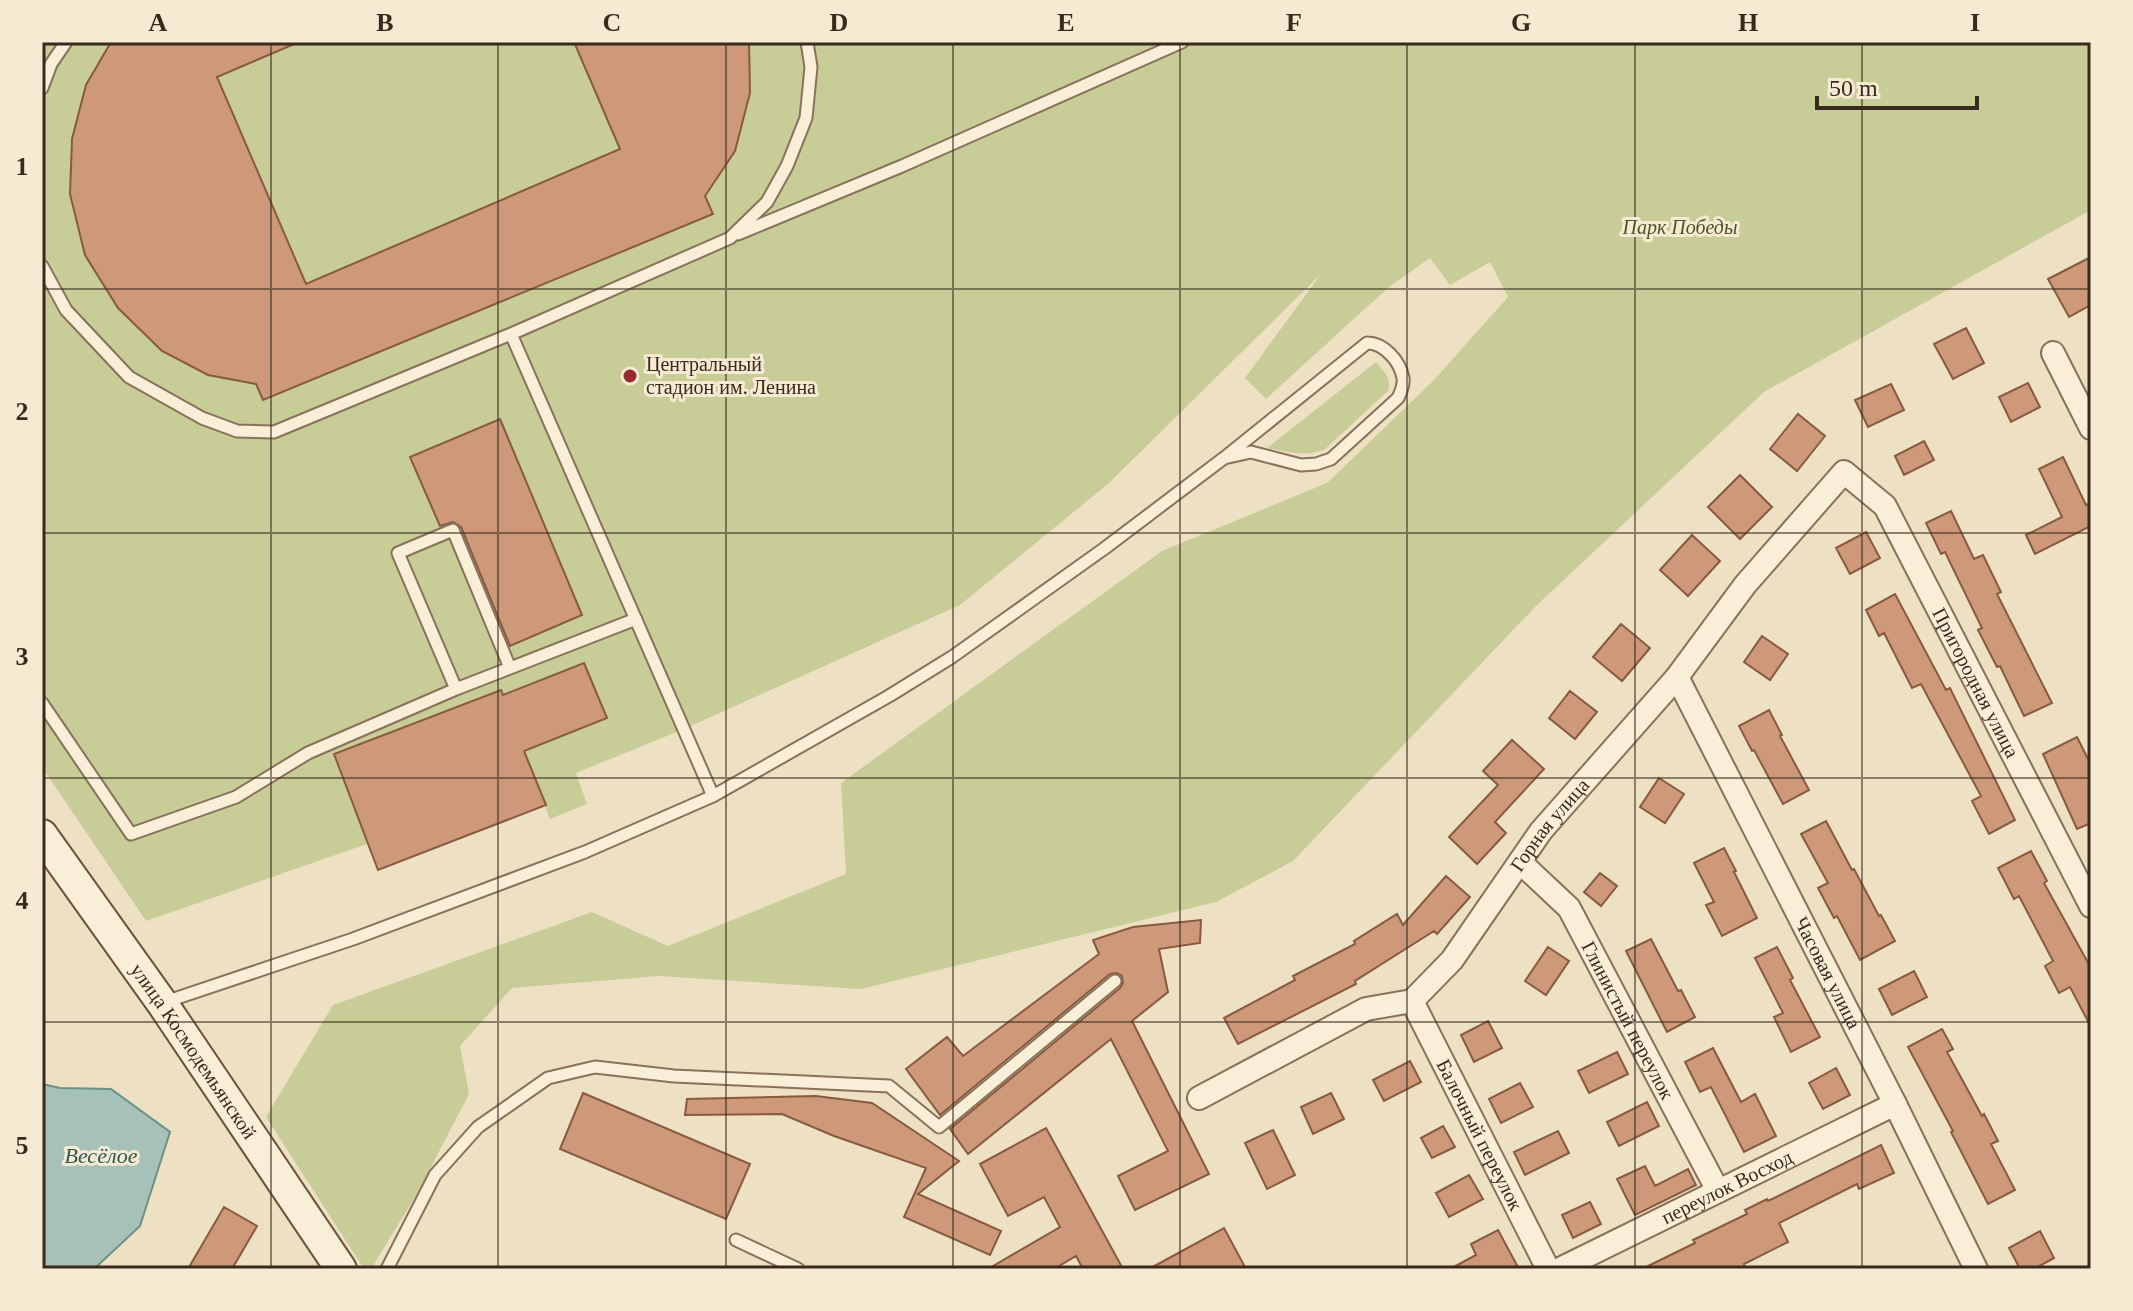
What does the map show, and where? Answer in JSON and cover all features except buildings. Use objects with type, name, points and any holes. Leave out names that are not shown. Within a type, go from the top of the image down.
[{"type":"street","points":[[2053,353],[2091,428]]},
{"type":"street","name":"Горная улица","points":[[1412,1001],[1452,960],[1541,831],[1677,677],[1745,585],[1844,472]]},
{"type":"street","name":"Пригородная улица","points":[[1844,472],[1885,506],[2091,906]]},
{"type":"street","name":"Часовая улица","points":[[1677,677],[1976,1269]]},
{"type":"street","name":"улица Космодемьянской","points":[[42,835],[162,1003],[341,1269]]},
{"type":"street","name":"Глинистый переулок","points":[[1520,862],[1569,908],[1718,1191]]},
{"type":"street","points":[[1199,1098],[1366,1009],[1412,1001]]},
{"type":"street","name":"Балочный переулок","points":[[1412,1001],[1548,1269]]},
{"type":"street","name":"переулок Восход","points":[[1560,1269],[1895,1104]]},
{"type":"lane","points":[[42,88],[51,64],[66,42]]},
{"type":"lane","points":[[730,238],[767,202],[787,166],[806,118],[811,67],[807,42]]},
{"type":"lane","points":[[42,266],[66,310],[129,377],[202,418],[237,431],[274,432],[511,334],[1182,42]]},
{"type":"lane","points":[[511,334],[713,796]]},
{"type":"lane","points":[[162,1003],[353,939],[585,852],[713,796],[952,657],[1224,458],[1367,343],[1376,343],[1384,348],[1399,368],[1403,377],[1398,398],[1331,459],[1301,465],[1251,452],[1224,458]]},
{"type":"lane","points":[[456,689],[398,553],[453,530],[510,668]]},
{"type":"lane","points":[[42,703],[131,834],[236,797],[308,753],[456,689],[636,619]]},
{"type":"lane","points":[[387,1269],[435,1175],[478,1127],[548,1078],[595,1067],[674,1076],[889,1086],[939,1127],[1115,981]]},
{"type":"lane","points":[[736,1240],[798,1269]]},
{"type":"green space","name":"Центральный стадион им. Ленина","points":[[42,42],[2091,42],[2091,210],[1764,392],[1537,605],[1293,861],[1216,902],[861,989],[658,976],[512,988],[460,1046],[469,1094],[418,1192],[371,1269],[364,1269],[266,1117],[333,1005],[592,912],[668,946],[846,874],[841,783],[1162,551],[1327,483],[1433,381],[1508,297],[1490,262],[1450,285],[1430,258],[1389,287],[1266,399],[1245,378],[1321,274],[1109,483],[960,605],[684,729],[576,773],[587,804],[550,819],[545,806],[378,870],[367,844],[146,921],[42,767]]},
{"type":"green space","points":[[1376,362],[1388,379],[1388,391],[1324,450],[1302,453],[1267,448]]},
{"type":"water","name":"Весёлое","points":[[42,1084],[60,1088],[111,1089],[170,1132],[140,1226],[94,1269],[42,1269]]},
{"type":"place","name":"Центральный стадион им. Ленина","points":[[630,376]]},
{"type":"park label","name":"Парк Победы","points":[[1680,227]]}]
